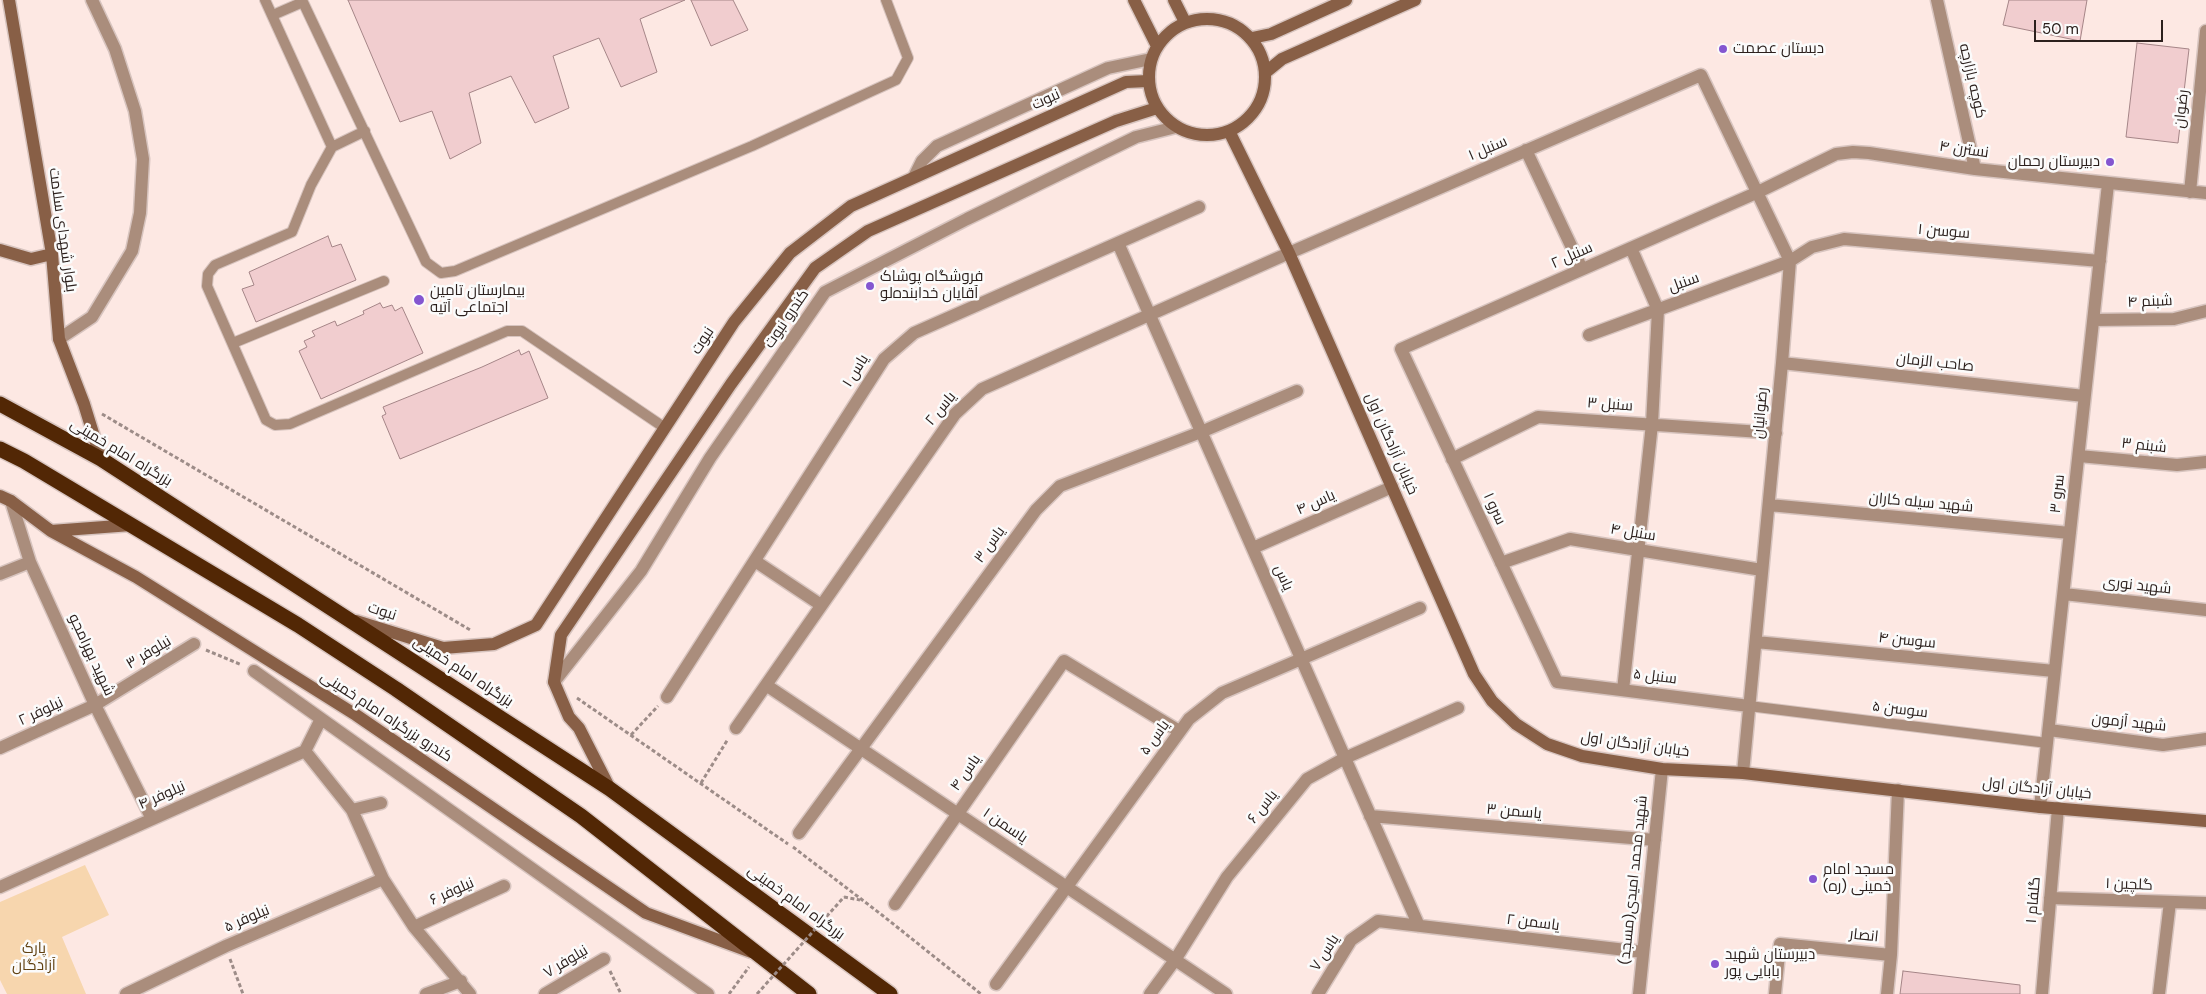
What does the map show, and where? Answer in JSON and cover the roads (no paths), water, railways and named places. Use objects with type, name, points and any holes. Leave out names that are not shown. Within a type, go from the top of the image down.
[{"type":"highway","name":"بزرگراه امام خمینی","points":[[0,404],[101,459],[610,789],[890,994]]},
{"type":"highway","points":[[0,449],[298,625],[396,689],[581,816],[809,994]]},
{"type":"street","name":"بلوار شهدای سلامت","points":[[10,0],[52,254],[60,339],[84,404],[101,459]]},
{"type":"street","points":[[60,339],[92,317],[132,251],[140,213],[143,159],[135,111],[115,49],[92,0]]},
{"type":"street","points":[[1134,0],[1156,46]]},
{"type":"street","points":[[1174,0],[1184,22]]},
{"type":"street","points":[[1252,38],[1270,34],[1346,0]]},
{"type":"street","points":[[1266,72],[1282,60],[1414,0]]},
{"type":"street","name":"کوچه بازارچه","points":[[1937,0],[1975,169]]},
{"type":"street","points":[[1202,18],[1221,20],[1238,27],[1252,38],[1262,54],[1266,72],[1264,90],[1257,107],[1245,121],[1229,131],[1211,135],[1193,134],[1176,126],[1157,108],[1148,81],[1151,59],[1156,46],[1169,32],[1184,22],[1202,18]]},
{"type":"street","name":"رضوان","points":[[2190,192],[2205,63],[2206,31]]},
{"type":"street","points":[[914,177],[922,161],[937,146],[1108,68],[1151,59]]},
{"type":"street","name":"سنبل ۱","points":[[1289,253],[1701,74],[1756,193]]},
{"type":"street","name":"نبوت","points":[[350,619],[444,648],[494,644],[536,624],[734,322],[790,253],[851,206],[1126,82],[1148,81]]},
{"type":"street","points":[[610,789],[580,728],[569,717],[554,682],[561,635],[731,384],[814,268],[868,232],[1116,121],[1157,108]]},
{"type":"street","name":"کندرو نبوت","points":[[554,682],[641,571],[710,458],[825,292],[966,219],[1136,137],[1176,126]]},
{"type":"street","name":"خیابان آزادگان اول","points":[[1229,131],[1289,253],[1474,674],[1492,701],[1516,724],[1547,744],[1582,756],[1662,769],[1743,773],[2040,808],[2206,821]]},
{"type":"street","points":[[1526,150],[1582,269]]},
{"type":"street","name":"نسترن ۴","points":[[1756,193],[1836,154],[1853,152],[1975,169],[2206,193]]},
{"type":"street","name":"سرو ۳","points":[[2040,808],[2108,184]]},
{"type":"street","points":[[1756,193],[1790,261]]},
{"type":"street","name":"سنبل ۲","points":[[1401,349],[1756,193]]},
{"type":"street","name":"یاس ۱","points":[[667,697],[884,359],[914,333],[1199,207]]},
{"type":"street","name":"سوسن ۱","points":[[1790,261],[1812,247],[1844,240],[2100,261]]},
{"type":"street","name":"یاس","points":[[1118,244],[1418,926]]},
{"type":"street","points":[[1624,690],[1637,550],[1652,424],[1658,310],[1631,248]]},
{"type":"street","points":[[0,250],[30,259],[52,254]]},
{"type":"street","name":"یاس ۲","points":[[736,728],[954,414],[982,389],[1289,253]]},
{"type":"street","name":"سنبل","points":[[1589,335],[1790,261]]},
{"type":"street","name":"رضوانیان","points":[[1743,773],[1776,433],[1790,261]]},
{"type":"street","name":"شبنم ۴","points":[[2094,320],[2174,319],[2206,310]]},
{"type":"street","name":"سرو ۱","points":[[1401,349],[1557,682]]},
{"type":"street","name":"صاحب الزمان","points":[[1782,363],[2084,396]]},
{"type":"street","name":"یاس ۳","points":[[799,833],[1036,510],[1060,486],[1202,432],[1296,391]]},
{"type":"street","name":"سنبل ۳","points":[[1452,458],[1538,416],[1776,433]]},
{"type":"street","name":"شبنم ۳","points":[[2079,456],[2178,465],[2206,462]]},
{"type":"street","name":"یاس ۴","points":[[1253,548],[1392,487]]},
{"type":"street","name":"کندرو بزرگراه امام خمینی","points":[[4,501],[51,531],[136,577],[348,710],[646,913],[758,954]]},
{"type":"street","name":"شهید بهرامجو","points":[[4,501],[95,704],[152,819]]},
{"type":"street","name":"شهید سیله کاران","points":[[1769,505],[2070,533]]},
{"type":"street","points":[[51,531],[131,526]]},
{"type":"street","name":"سنبل ۴","points":[[1501,563],[1570,540],[1762,570]]},
{"type":"street","points":[[755,561],[822,605]]},
{"type":"street","points":[[0,574],[30,562]]},
{"type":"street","name":"شهید نوری","points":[[2064,594],[2206,610]]},
{"type":"street","name":"یاس ۵","points":[[996,984],[1189,720],[1222,693],[1420,608]]},
{"type":"street","name":"سوسن ۴","points":[[1756,642],[2054,672]]},
{"type":"street","name":"نیلوفر ۳","points":[[95,704],[194,644]]},
{"type":"street","name":"یاس ۴","points":[[895,904],[1064,661],[1180,731]]},
{"type":"street","points":[[254,671],[708,994]]},
{"type":"street","name":"سنبل ۵","points":[[1557,682],[1749,706]]},
{"type":"street","name":"یاسمن ۱","points":[[766,685],[1226,994]]},
{"type":"street","name":"نیلوفر ۲","points":[[0,748],[95,704]]},
{"type":"street","name":"یاس ۶","points":[[1150,994],[1175,960],[1227,877],[1306,779],[1345,758],[1458,708]]},
{"type":"street","points":[[321,719],[306,751],[352,810],[383,879],[414,927],[470,994]]},
{"type":"street","name":"شهید آزمون","points":[[2048,730],[2163,745],[2206,739]]},
{"type":"street","name":"نیلوفر ۴","points":[[0,887],[306,751]]},
{"type":"street","name":"(مسجد)شهید محمد امیدی","points":[[1639,994],[1662,769]]},
{"type":"street","name":"انصار","points":[[1775,994],[1780,944],[1891,955],[1898,790]]},
{"type":"street","points":[[352,810],[381,802]]},
{"type":"street","name":"گلفام ۱","points":[[2042,994],[2058,808]]},
{"type":"street","name":"یاسمن ۳","points":[[1370,816],[1654,840]]},
{"type":"street","name":"نیلوفر ۵","points":[[126,994],[226,946],[383,879]]},
{"type":"street","name":"نیلوفر ۶","points":[[414,927],[504,886]]},
{"type":"street","name":"گلچین ۱","points":[[2050,898],[2206,903]]},
{"type":"street","points":[[2159,994],[2170,902]]},
{"type":"street","name":"یاس ۷","points":[[1318,994],[1351,940],[1378,921],[1418,926]]},
{"type":"street","name":"یاسمن ۲","points":[[1418,926],[1643,952]]},
{"type":"street","points":[[1887,994],[1891,955]]},
{"type":"street","name":"نیلوفر ۷","points":[[545,994],[604,959]]},
{"type":"street","points":[[426,994],[461,981]]},
{"type":"lane","points":[[265,0],[332,146]]},
{"type":"lane","points":[[273,15],[303,1],[366,131],[426,262],[442,274],[455,271],[752,146],[896,80],[908,58],[886,0]]},
{"type":"lane","points":[[366,131],[332,146],[311,185],[292,232],[215,265],[208,274],[207,286],[266,420],[276,425],[290,424],[507,331],[522,331],[665,428]]},
{"type":"lane","points":[[233,343],[384,281]]},
{"type":"lane","name":"سوسن ۵","points":[[1749,706],[2047,744]]},
{"type":"place","name":"دبستان عصمت","points":[[1723,49]]},
{"type":"place","name":"دبیرستان رحمان","points":[[2110,162]]},
{"type":"place","name":"فروشگاه پوشاک آقایان خدابنده‌لو","points":[[870,286]]},
{"type":"place","name":"بیمارستان تامین اجتماعی آتیه","points":[[419,300]]},
{"type":"place","name":"مسجد امام خمینی (ره)","points":[[1813,879]]},
{"type":"place","name":"دبیرستان شهید بابایی پور","points":[[1715,964]]},
{"type":"park label","name":"پارک آزادگان","points":[[34,958]]}]
